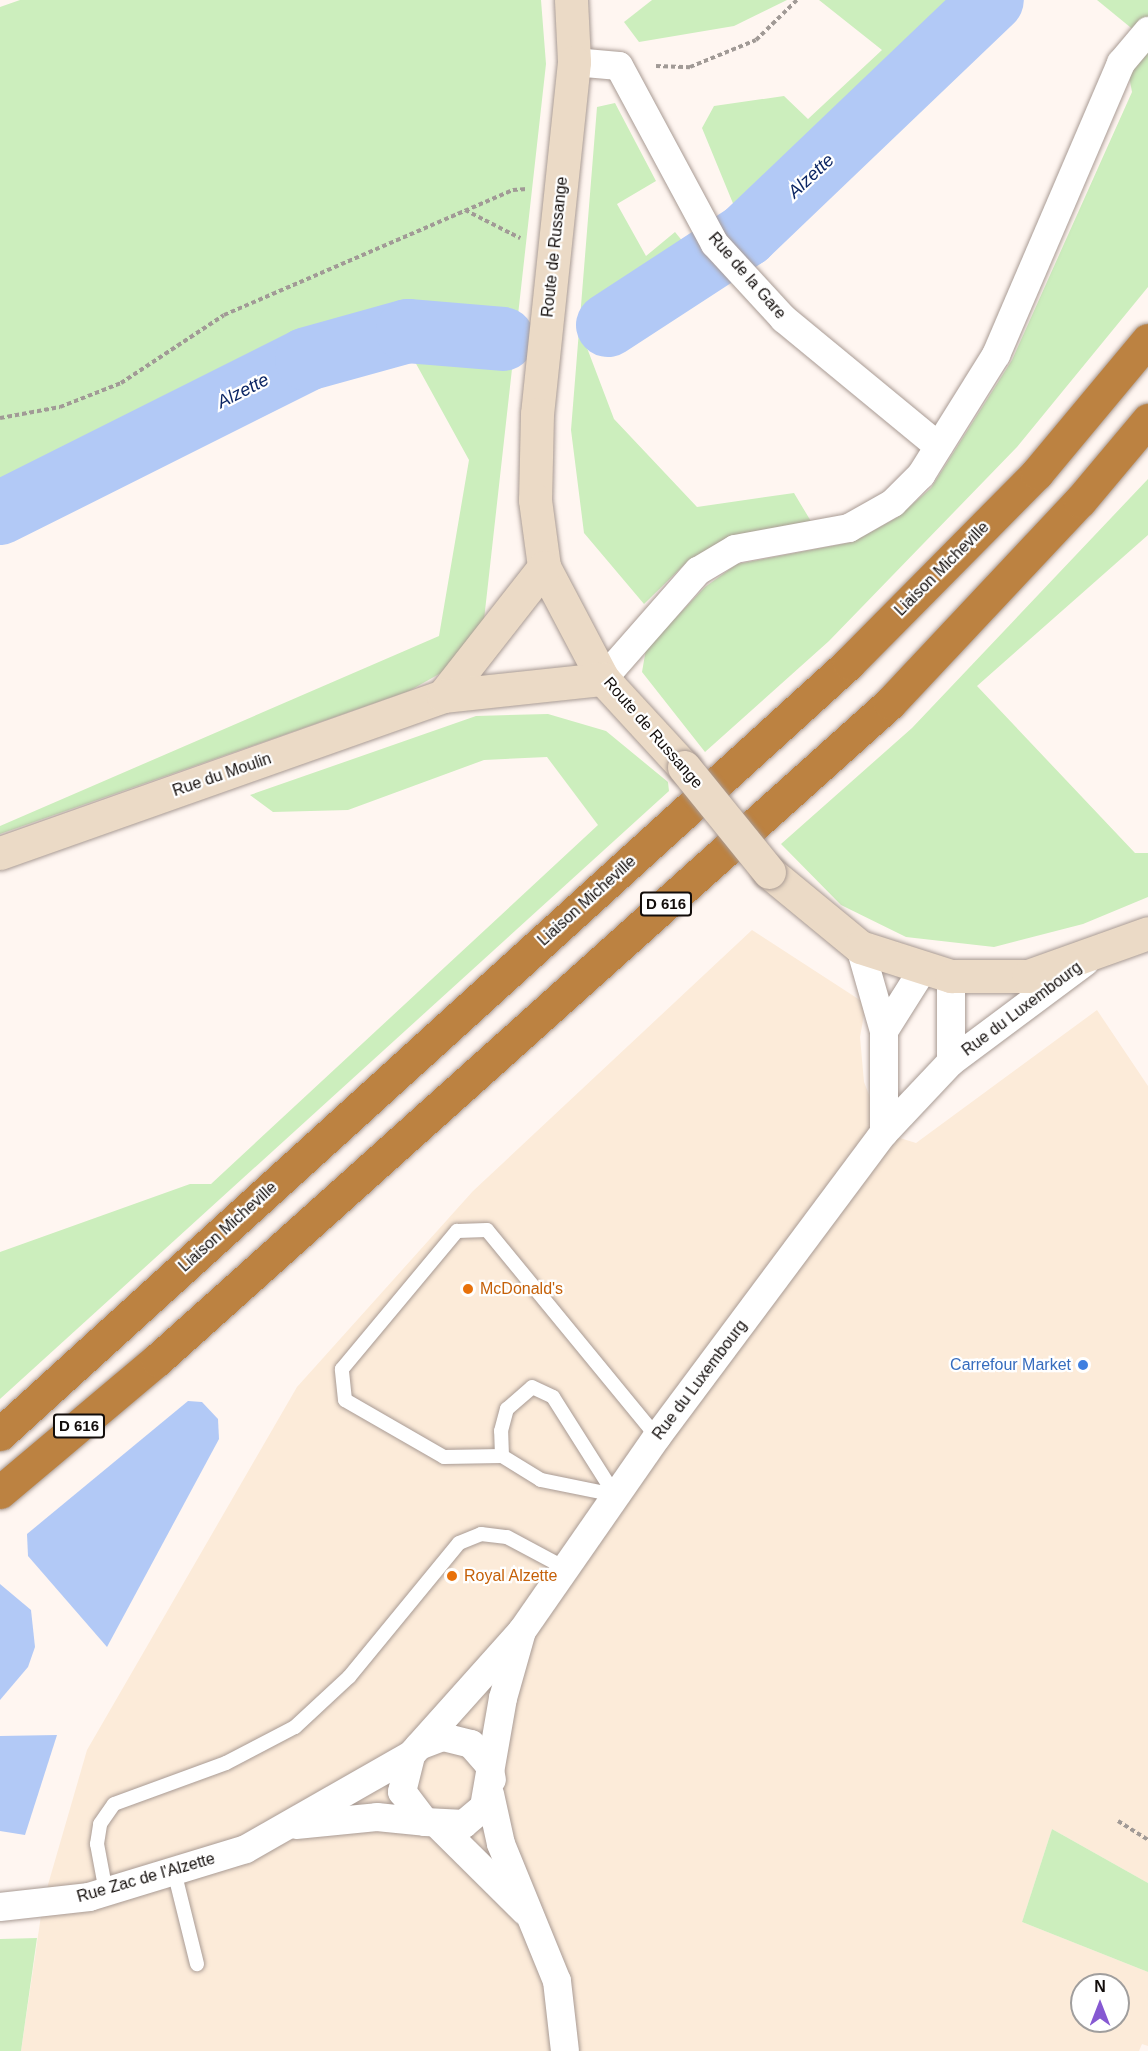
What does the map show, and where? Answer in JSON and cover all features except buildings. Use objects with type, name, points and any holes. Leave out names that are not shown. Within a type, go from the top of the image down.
[{"type":"highway","name":"Liaison Micheville","points":[[0,1434],[849,663],[1037,473],[1148,340]]},
{"type":"highway","name":"D 616","points":[[0,1492],[166,1352],[890,703],[1080,501],[1148,420]]},
{"type":"main road","name":"Route de Russange","points":[[572,0],[574,62],[537,414],[535,500],[544,567],[603,679],[684,767],[769,872],[860,947],[937,972],[1028,976],[1092,956],[1148,933]]},
{"type":"main road","points":[[443,696],[544,567]]},
{"type":"main road","name":"Rue du Moulin","points":[[0,853],[443,696],[603,679]]},
{"type":"street","points":[[603,679],[698,571],[735,549],[849,528],[893,503],[921,475],[996,355],[1121,63],[1148,31]]},
{"type":"street","points":[[574,62],[619,66]]},
{"type":"street","name":"Rue de la Gare","points":[[619,66],[723,253],[784,319],[938,446]]},
{"type":"street","points":[[860,947],[884,1031],[884,1133]]},
{"type":"street","name":"Rue du Luxembourg","points":[[522,1632],[657,1437],[884,1133],[951,1062],[1092,956]]},
{"type":"street","points":[[884,1031],[937,972]]},
{"type":"street","name":"Rue du Luxembourg","points":[[937,972],[951,1062]]},
{"type":"street","points":[[522,1632],[415,1750],[402,1792],[432,1824],[537,1923]]},
{"type":"street","points":[[432,1824],[464,1824],[491,1787],[503,1698],[522,1632]]},
{"type":"street","points":[[415,1750],[443,1737],[471,1744],[489,1765],[501,1844],[537,1923],[556,1982],[565,2051]]},
{"type":"street","name":"Rue Zac de l'Alzette","points":[[0,1907],[105,1892],[246,1849],[415,1750]]},
{"type":"street","name":"Rue Zac de l'Alzette","points":[[286,1826],[377,1817],[432,1824]]},
{"type":"lane","points":[[615,1495],[541,1480],[502,1456],[444,1457],[345,1400],[342,1369],[457,1231],[487,1230],[657,1437]]},
{"type":"lane","points":[[502,1456],[507,1409],[532,1387],[553,1397],[615,1495]]},
{"type":"lane","points":[[105,1892],[97,1844],[100,1824],[114,1804],[226,1763],[295,1727],[349,1677],[459,1543],[481,1534],[507,1537],[566,1568]]},
{"type":"lane","points":[[174,1871],[197,1964]]},
{"type":"path","points":[[619,66],[690,67],[756,40],[797,0]]},
{"type":"path","points":[[0,418],[60,407],[121,383],[224,315],[513,190],[561,187]]},
{"type":"path","points":[[465,210],[509,234],[554,248]]},
{"type":"path","points":[[1118,1821],[1148,1840]]},
{"type":"shaded area","points":[[752,930],[866,1004],[860,1037],[864,1082],[884,1133],[916,1143],[1097,1010],[1148,1086],[1148,1883],[1052,1829],[1022,1922],[1148,1972],[1148,2046],[1142,2044],[1139,2051],[21,2051],[43,1902],[87,1750],[297,1387],[473,1191]]},
{"type":"green space","points":[[20,0],[541,0],[546,64],[484,620],[455,665],[409,691],[0,834],[0,826],[439,636],[469,460],[403,340],[307,371],[0,521],[0,7]]},
{"type":"green space","points":[[652,0],[787,0],[734,26],[639,42],[624,22]]},
{"type":"green space","points":[[819,0],[1006,0],[901,106],[746,235],[702,128],[714,106],[784,96],[808,119],[882,50]]},
{"type":"green space","points":[[1097,0],[1148,0],[1148,41],[1141,36]]},
{"type":"green space","points":[[1148,48],[1148,287],[1017,447],[829,641],[705,752],[642,672],[646,649],[705,587],[737,564],[853,542],[898,517],[931,488],[1012,360],[1132,92],[1129,76]]},
{"type":"green space","points":[[615,103],[656,181],[617,204],[646,256],[675,232],[702,265],[584,340],[614,419],[697,507],[794,493],[812,523],[731,537],[685,564],[644,604],[584,533],[571,430],[597,107]]},
{"type":"green space","points":[[1148,479],[1148,535],[977,686],[1135,853],[1148,853],[1148,897],[1083,924],[994,947],[906,937],[841,905],[781,844],[912,728]]},
{"type":"green space","points":[[548,714],[606,731],[668,782],[669,791],[0,1399],[0,1252],[190,1184],[211,1184],[598,825],[547,757],[484,760],[348,810],[273,812],[250,795],[476,716]]},
{"type":"green space","points":[[1052,1829],[1148,1883],[1148,1972],[1022,1922]]},
{"type":"green space","points":[[37,1938],[21,2051],[0,2051],[0,1939]]},
{"type":"water","points":[[188,1401],[202,1402],[218,1419],[219,1439],[107,1647],[28,1556],[27,1534]]},
{"type":"water","points":[[0,1584],[31,1610],[35,1647],[28,1667],[0,1700]]},
{"type":"water","points":[[57,1735],[25,1835],[0,1831],[0,1736]]},
{"type":"waterway","name":"Alzette","points":[[608,325],[746,235],[992,0]]},
{"type":"waterway","name":"Alzette","points":[[0,513],[307,359],[408,331],[503,339]]},
{"type":"place","name":"McDonald's","points":[[468,1289]]},
{"type":"place","name":"Carrefour Market","points":[[1083,1365]]},
{"type":"place","name":"Royal Alzette","points":[[452,1576]]}]
